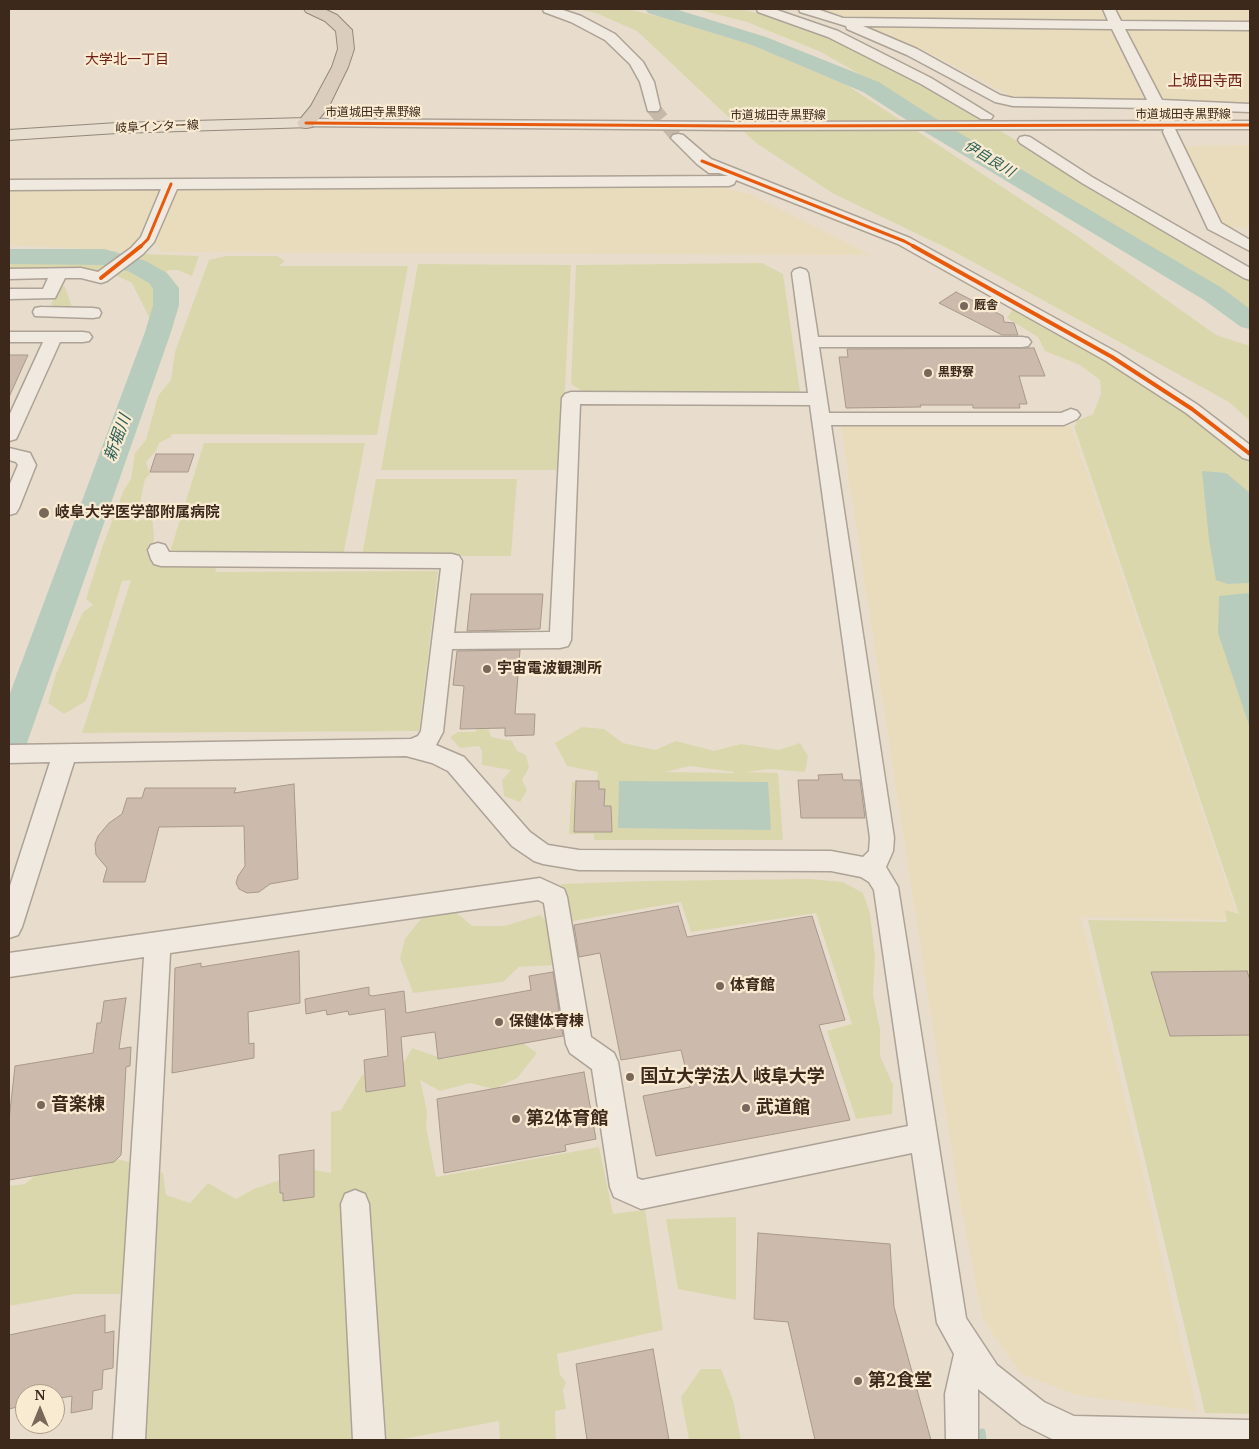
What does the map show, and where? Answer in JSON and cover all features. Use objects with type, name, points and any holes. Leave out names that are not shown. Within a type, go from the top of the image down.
[{"type":"highway","points":[[304,10],[331,18],[344,30],[346,49],[340,67],[319,108],[306,123]]},
{"type":"main road","name":"岐阜インター線","points":[[9,135],[117,128],[306,123]]},
{"type":"street","points":[[549,9],[610,37],[636,62],[647,82],[653,108]]},
{"type":"street","points":[[763,9],[833,34],[926,81],[986,116]]},
{"type":"street","points":[[804,9],[842,22],[912,52],[995,98],[1012,102],[1155,104],[1250,108]]},
{"type":"street","points":[[1109,9],[1169,129],[1214,226],[1250,246]]},
{"type":"street","points":[[842,22],[1250,26]]},
{"type":"street","name":"市道城田寺黒野線","points":[[306,123],[734,126],[1250,125]]},
{"type":"street","points":[[1169,129],[1250,137]]},
{"type":"street","points":[[9,185],[729,181],[702,161],[678,138]]},
{"type":"street","points":[[1025,140],[1086,180],[1250,275]]},
{"type":"street","points":[[702,161],[904,241],[1112,357],[1192,409],[1250,454]]},
{"type":"street","points":[[9,274],[81,273],[101,278],[137,251],[148,239],[171,184]]},
{"type":"street","points":[[1224,232],[1250,232]]},
{"type":"street","points":[[30,337],[59,273]]},
{"type":"street","points":[[800,273],[882,838],[881,851],[877,860],[867,868]]},
{"type":"street","points":[[9,294],[49,294]]},
{"type":"street","points":[[41,312],[93,313]]},
{"type":"street","points":[[9,337],[83,337]]},
{"type":"street","points":[[9,435],[54,337]]},
{"type":"street","points":[[809,342],[1022,342]]},
{"type":"street","points":[[442,641],[560,640],[571,398],[817,399]]},
{"type":"street","points":[[820,419],[1064,419],[1072,415]]},
{"type":"street","points":[[9,454],[23,457],[28,465],[9,508]]},
{"type":"street","points":[[158,550],[161,559],[452,561],[432,732],[426,742],[412,749]]},
{"type":"street","points":[[18,754],[406,747],[437,755],[456,764],[521,838],[543,854],[579,860],[831,861],[867,868],[878,875],[886,887],[952,1323],[970,1353],[986,1376],[1033,1414],[1072,1432],[1250,1436]]},
{"type":"street","points":[[9,927],[65,753]]},
{"type":"street","points":[[9,965],[540,889],[555,897],[579,1044],[604,1062],[624,1187],[641,1195],[924,1137]]},
{"type":"street","points":[[129,1440],[158,944]]},
{"type":"street","points":[[354,1204],[370,1440]]},
{"type":"street","points":[[962,1440],[961,1394],[970,1353]]},
{"type":"shaded area","points":[[577,9],[627,9],[674,20],[739,38],[827,72],[1077,236],[1216,335],[1250,346],[1250,421],[1229,402],[953,251],[834,194],[756,143],[637,31],[596,13]]},
{"type":"shaded area","points":[[696,9],[740,9],[757,13],[835,41],[892,68],[1250,280],[1250,317],[901,98],[821,52],[747,22]]},
{"type":"shaded area","points":[[817,9],[1104,9],[1144,99],[1013,97],[926,51],[843,17]]},
{"type":"shaded area","points":[[1116,9],[1250,9],[1250,104],[1158,100]]},
{"type":"shaded area","points":[[1250,145],[1250,228],[1227,227],[1219,221],[1181,146]]},
{"type":"shaded area","points":[[9,188],[161,188],[142,240],[127,251],[9,245]]},
{"type":"shaded area","points":[[186,188],[726,188],[752,195],[871,255],[162,252],[156,243],[172,194]]},
{"type":"shaded area","points":[[9,250],[124,251],[102,254],[9,255]]},
{"type":"shaded area","points":[[143,254],[199,256],[192,276],[178,270],[168,270],[155,290],[163,316],[150,319],[132,283],[115,275]]},
{"type":"shaded area","points":[[226,256],[277,256],[285,261],[279,266],[408,266],[377,435],[172,434],[171,437],[159,443],[156,451],[146,462],[150,474],[145,479],[136,522],[152,516],[154,536],[152,563],[158,560],[180,567],[196,561],[218,565],[215,572],[438,571],[419,731],[82,733],[131,580],[122,581],[86,701],[64,714],[48,703],[56,674],[83,612],[93,605],[86,599],[103,545],[123,492],[131,479],[135,453],[146,440],[158,396],[171,380],[175,352],[209,260]]},
{"type":"shaded area","points":[[102,259],[111,263],[97,271],[88,268],[9,268],[9,260]]},
{"type":"shaded area","points":[[762,263],[783,274],[800,392],[587,394],[571,384],[576,265]]},
{"type":"shaded area","points":[[418,264],[571,265],[561,470],[381,470]]},
{"type":"shaded area","points":[[59,286],[65,287],[72,307],[55,308],[51,304]]},
{"type":"shaded area","points":[[1013,309],[1114,361],[1240,448],[1250,458],[1250,1414],[1205,1413],[1088,920],[1227,922],[1225,910],[1239,914],[1074,426],[1077,424],[1075,422],[1093,414],[1101,394],[1100,380],[1080,365],[1045,351],[1038,337],[1007,318]]},
{"type":"shaded area","points":[[841,426],[1071,426],[1239,920],[1081,917],[1141,1165],[1197,1411],[1076,1395],[1020,1373],[983,1319],[957,1185]]},
{"type":"shaded area","points":[[204,443],[365,443],[343,556],[169,555]]},
{"type":"shaded area","points":[[1202,471],[1226,473],[1250,493],[1249,583],[1228,584],[1216,580],[1209,540]]},
{"type":"shaded area","points":[[376,479],[517,479],[511,556],[362,556]]},
{"type":"shaded area","points":[[1250,594],[1250,728],[1218,633],[1219,596]]},
{"type":"shaded area","points":[[482,708],[491,737],[512,741],[517,751],[526,755],[529,768],[522,780],[527,790],[520,802],[504,796],[502,780],[511,770],[482,765],[482,751],[479,746],[460,748],[450,737],[458,732],[476,732]]},
{"type":"shaded area","points":[[582,727],[604,729],[623,743],[655,750],[676,741],[714,751],[741,744],[779,750],[800,743],[808,756],[805,772],[770,769],[745,772],[778,773],[783,840],[594,840],[594,834],[569,834],[572,782],[597,782],[598,772],[567,766],[555,743]],"holes":[[[690,766],[734,773],[665,772]]]},
{"type":"shaded area","points":[[619,781],[768,782],[771,830],[618,828]]},
{"type":"shaded area","points":[[810,879],[843,882],[863,893],[870,913],[875,957],[873,995],[880,1029],[880,1056],[893,1085],[892,1114],[856,1119],[827,1031],[852,1024],[816,913],[691,932],[681,902],[568,922],[561,884],[645,881]]},
{"type":"shaded area","points":[[457,913],[472,926],[505,926],[540,915],[549,923],[555,965],[519,967],[503,982],[413,993],[400,958],[405,939],[424,915]]},
{"type":"shaded area","points":[[516,1038],[537,1053],[517,1078],[494,1089],[470,1083],[440,1091],[420,1080],[427,1111],[426,1127],[436,1177],[599,1147],[613,1214],[645,1210],[663,1330],[557,1354],[560,1375],[566,1382],[563,1390],[566,1409],[555,1411],[556,1440],[500,1440],[499,1421],[398,1440],[120,1440],[124,1341],[119,1306],[127,1294],[75,1294],[9,1306],[9,1186],[25,1184],[43,1169],[74,1170],[109,1157],[145,1166],[143,1172],[163,1173],[166,1195],[190,1203],[208,1183],[236,1199],[254,1189],[286,1178],[293,1166],[331,1173],[331,1112],[341,1110],[362,1075],[396,1077],[412,1048],[444,1059],[478,1051]]},
{"type":"shaded area","points":[[736,1217],[736,1300],[678,1289],[666,1219]]},
{"type":"shaded area","points":[[701,1369],[721,1369],[733,1400],[741,1440],[689,1440],[681,1397]]},
{"type":"building","points":[[956,292],[1003,316],[1004,322],[1014,323],[1018,335],[1002,335],[939,303]]},
{"type":"building","points":[[1034,348],[1045,376],[1019,376],[1027,404],[1019,404],[1020,408],[973,408],[973,405],[920,405],[921,407],[846,408],[839,357],[848,357],[847,349]]},
{"type":"building","points":[[9,355],[28,355],[9,397]]},
{"type":"building","points":[[156,454],[194,454],[188,472],[150,472]]},
{"type":"building","points":[[471,594],[543,594],[540,629],[467,631]]},
{"type":"building","points":[[520,650],[515,714],[535,714],[534,735],[505,736],[505,728],[460,729],[464,686],[453,685],[457,651]]},
{"type":"building","points":[[842,774],[843,780],[860,780],[865,818],[801,818],[798,780],[819,780],[818,775]]},
{"type":"building","points":[[576,781],[599,781],[599,789],[605,789],[604,806],[611,806],[612,832],[574,832]]},
{"type":"building","points":[[294,784],[298,879],[270,884],[259,892],[247,893],[239,889],[236,883],[238,876],[245,866],[244,826],[159,827],[145,882],[103,882],[107,868],[96,855],[95,844],[98,836],[109,823],[122,814],[127,798],[142,798],[145,788],[236,788],[234,793]]},
{"type":"building","points":[[678,906],[687,937],[812,916],[845,1020],[819,1025],[850,1120],[656,1156],[643,1096],[690,1087],[681,1050],[621,1060],[600,953],[579,957],[574,925]]},
{"type":"building","points":[[299,951],[300,1003],[248,1012],[249,1044],[254,1043],[254,1058],[172,1073],[175,968],[201,963],[201,967]]},
{"type":"building","points":[[1247,971],[1250,980],[1250,1035],[1170,1036],[1151,972]]},
{"type":"building","points":[[553,972],[563,1036],[438,1059],[435,1032],[401,1037],[405,1086],[366,1092],[364,1060],[388,1056],[385,1009],[349,1015],[348,1011],[327,1015],[326,1010],[306,1014],[305,999],[369,987],[369,995],[372,996],[404,991],[406,1013],[531,990],[529,976]]},
{"type":"building","name":"音楽棟","points":[[126,998],[119,1049],[131,1047],[130,1066],[126,1067],[121,1155],[114,1162],[9,1180],[9,1120],[15,1066],[93,1053],[97,1023],[101,1023],[104,1001]]},
{"type":"building","name":"第2体育館","points":[[584,1072],[596,1139],[565,1145],[566,1151],[444,1173],[437,1099]]},
{"type":"building","points":[[314,1150],[314,1197],[283,1201],[283,1193],[280,1193],[279,1155]]},
{"type":"building","name":"第2食堂","points":[[758,1233],[890,1244],[894,1307],[931,1440],[815,1440],[788,1322],[754,1319]]},
{"type":"building","points":[[105,1315],[105,1333],[114,1331],[113,1368],[103,1370],[102,1389],[93,1391],[92,1409],[71,1413],[72,1396],[65,1397],[65,1384],[15,1384],[15,1408],[9,1409],[9,1335]]},
{"type":"building","points":[[653,1349],[669,1440],[587,1440],[576,1364]]},
{"type":"waterway","name":"伊自良川","points":[[655,9],[759,41],[871,87],[933,127],[1213,294],[1250,321]]},
{"type":"waterway","name":"新堀川","points":[[9,257],[104,257],[137,266],[158,278],[166,288],[166,305],[158,332],[9,743]]},
{"type":"waterway","points":[[982,1432],[983,1440]]},
{"type":"tunnel","points":[[653,108],[678,138]]},
{"type":"cycle path","points":[[306,123],[734,126],[1250,125]]},
{"type":"cycle path","points":[[702,161],[904,241],[1112,357],[1192,409],[1250,454]]},
{"type":"cycle path","points":[[101,278],[137,251],[148,239],[171,184]]},
{"type":"place","name":"厩舎","points":[[964,306]]},
{"type":"place","name":"黒野寮","points":[[928,373]]},
{"type":"place","name":"岐阜大学医学部附属病院","points":[[44,513]]},
{"type":"place","name":"宇宙電波観測所","points":[[487,669]]},
{"type":"place","name":"体育館","points":[[720,986]]},
{"type":"place","name":"保健体育棟","points":[[499,1022]]},
{"type":"place","name":"国立大学法人 岐阜大学","points":[[630,1077]]},
{"type":"place","name":"音楽棟","points":[[41,1105]]},
{"type":"place","name":"武道館","points":[[746,1108]]},
{"type":"place","name":"第2体育館","points":[[516,1119]]},
{"type":"place","name":"第2食堂","points":[[858,1381]]},
{"type":"district","name":"大学北一丁目","points":[[127,60]]},
{"type":"district","name":"上城田寺西","points":[[1205,82]]}]
